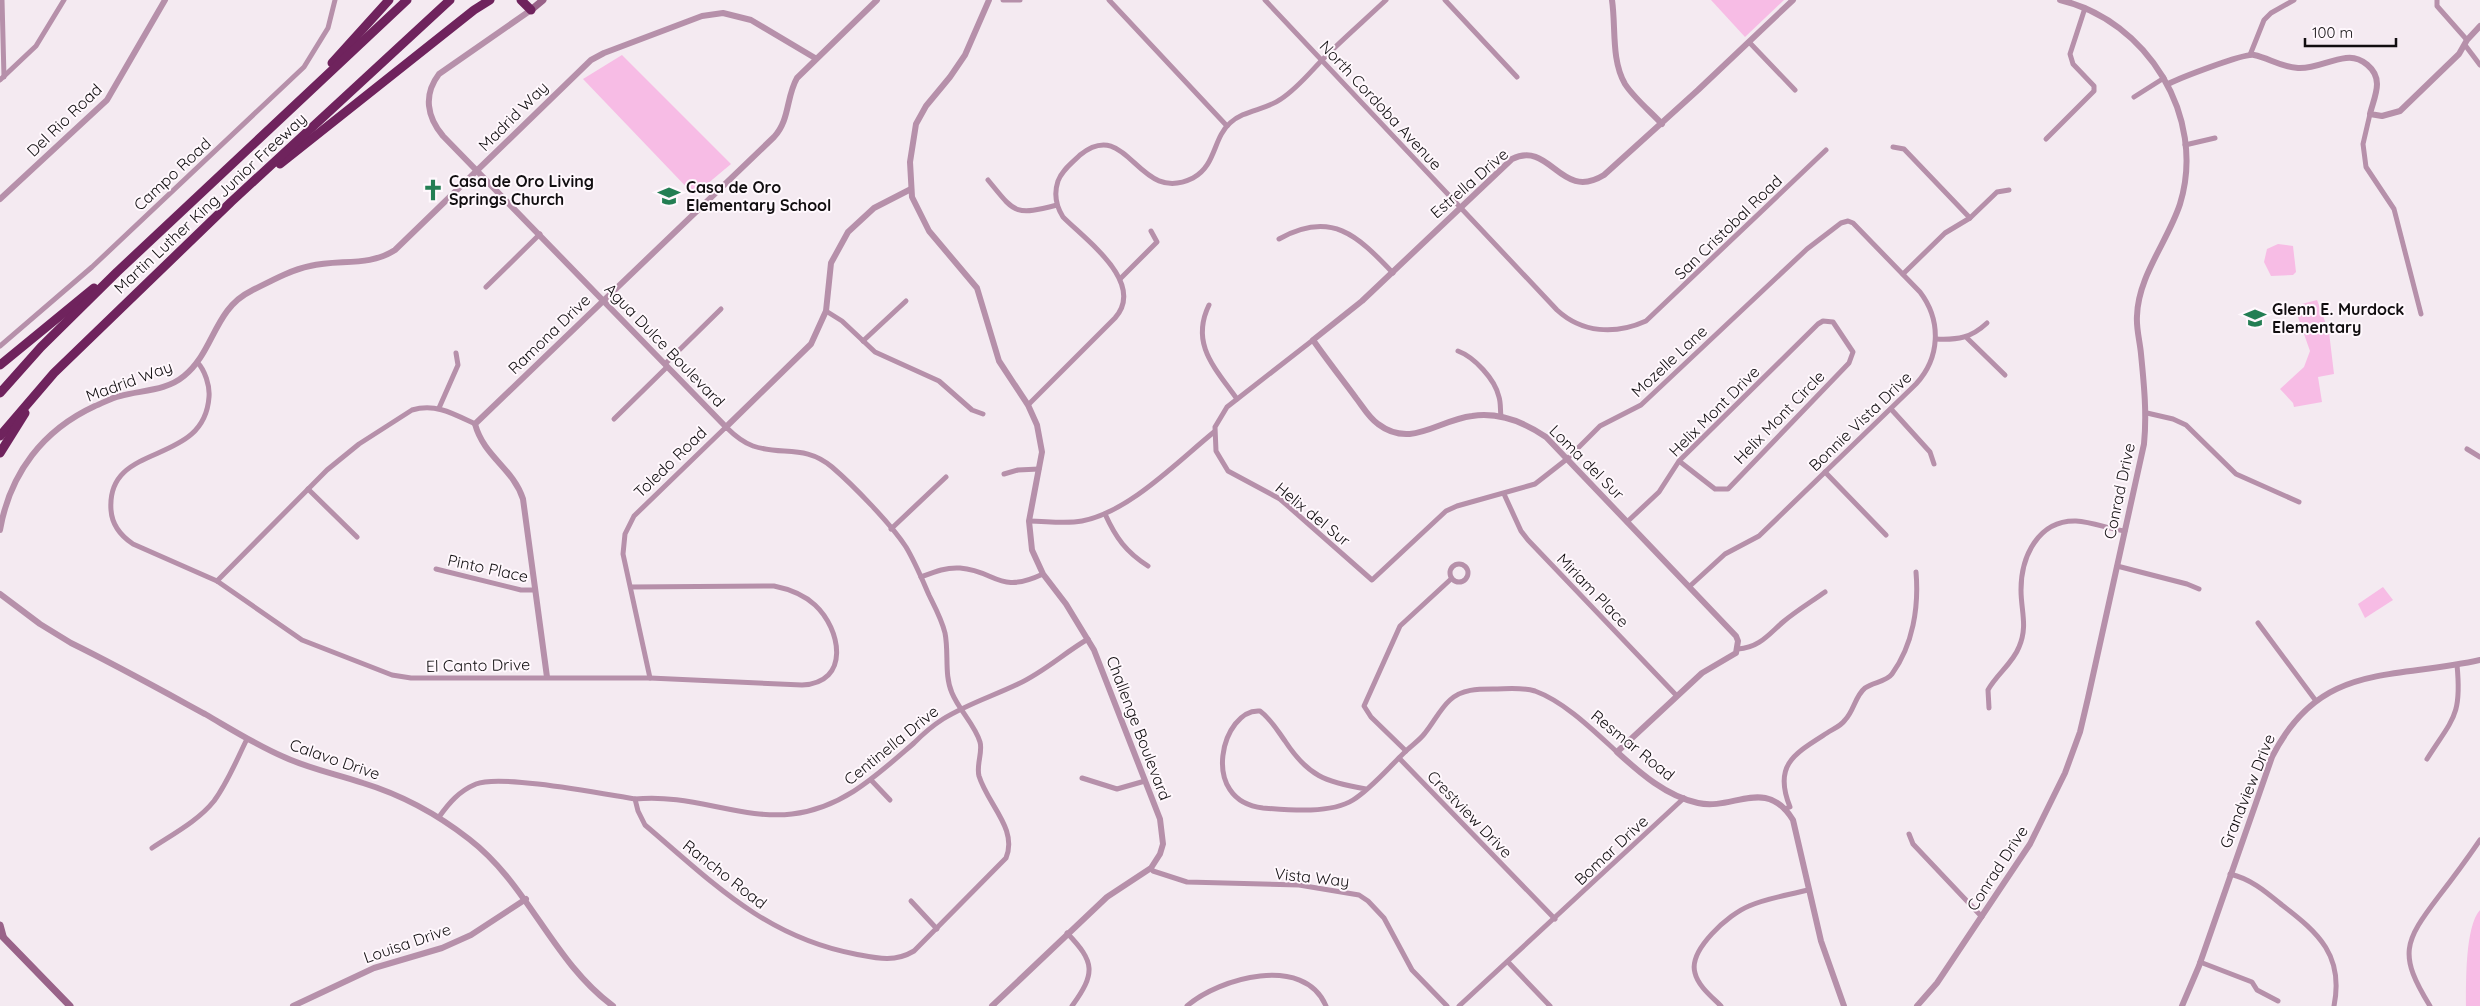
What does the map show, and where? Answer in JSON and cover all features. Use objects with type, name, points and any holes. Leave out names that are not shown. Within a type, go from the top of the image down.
[{"type":"highway","points":[[236,159],[350,44],[389,0]]},
{"type":"highway","name":"Martin Luther King Junior Freeway","points":[[0,393],[41,346],[117,272],[407,0]]},
{"type":"highway","name":"Martin Luther King Junior Freeway","points":[[0,436],[43,384],[230,202],[450,0]]},
{"type":"highway","points":[[230,202],[474,10],[490,0]]},
{"type":"highway","points":[[521,0],[531,10]]},
{"type":"highway","points":[[0,365],[60,314],[117,272]]},
{"type":"highway","points":[[0,453],[43,384]]},
{"type":"main road","name":"Agua Dulce Boulevard","points":[[531,10],[543,0]]},
{"type":"main road","points":[[0,925],[1,936],[70,1006]]},
{"type":"street","points":[[2,0],[2,79]]},
{"type":"street","points":[[2,79],[36,46],[64,0]]},
{"type":"street","name":"Del Rio Road","points":[[0,199],[107,100],[127,69],[135,49],[165,0]]},
{"type":"street","name":"Campo Road","points":[[0,346],[92,267],[304,67],[328,28],[334,0]]},
{"type":"street","name":"Ramona Drive","points":[[475,424],[778,132],[785,119],[793,84],[815,58],[877,0]]},
{"type":"street","name":"Challenge Boulevard","points":[[988,0],[965,55],[926,106],[916,124],[910,162],[911,189],[916,207],[929,231],[964,269],[977,288],[999,360],[1028,405],[1037,426],[1042,452],[1031,502],[1029,521],[1032,550],[1043,574],[1066,604],[1088,639],[1163,831],[1162,849],[1151,868],[1107,897],[992,1006]]},
{"type":"street","points":[[1003,0],[1020,0]]},
{"type":"street","points":[[1109,0],[1227,126]]},
{"type":"street","name":"North Cordoba Avenue","points":[[1265,0],[1459,208],[1568,320],[1584,326],[1610,330],[1625,328],[1646,321]]},
{"type":"street","points":[[1028,405],[1119,314],[1125,300],[1125,290],[1120,278],[1063,217],[1058,205],[1057,188],[1062,174],[1074,160],[1092,148],[1102,146],[1116,147],[1150,178],[1166,183],[1188,180],[1204,170],[1227,126],[1239,116],[1266,108],[1283,98],[1386,0]]},
{"type":"street","points":[[1445,0],[1516,77]]},
{"type":"street","points":[[1612,0],[1617,61],[1621,75],[1629,89],[1662,124]]},
{"type":"street","name":"Estrella Drive","points":[[1237,399],[1346,315],[1393,273],[1509,162],[1520,156],[1534,156],[1542,159],[1564,177],[1574,182],[1583,183],[1596,179],[1612,168],[1662,124],[1793,0]]},
{"type":"street","name":"Conrad Drive","points":[[1917,1006],[1937,983],[2033,840],[2065,773],[2080,732],[2144,444],[2147,413],[2137,316],[2145,280],[2171,228],[2186,176],[2183,127],[2166,81],[2143,48],[2120,28],[2085,8],[2060,0]]},
{"type":"street","points":[[2250,55],[2264,20],[2271,13],[2294,0]]},
{"type":"street","points":[[2438,0],[2437,6],[2466,42],[2480,65]]},
{"type":"street","points":[[2046,139],[2095,89],[2073,64],[2070,54],[2085,8]]},
{"type":"street","name":"Agua Dulce Boulevard","points":[[531,10],[444,70],[435,79],[430,91],[429,111],[436,127],[477,172],[540,234],[739,439],[755,447],[800,451],[822,460],[834,469],[892,529],[906,547],[922,577],[943,626],[948,682],[960,709]]},
{"type":"street","name":"Madrid Way","points":[[0,530],[10,491],[15,480],[27,460],[51,434],[78,415],[118,396],[171,384],[183,377],[197,362],[221,318],[240,298],[309,266],[371,261],[388,254],[477,172],[590,60],[696,18],[723,13],[744,17],[815,58]]},
{"type":"street","points":[[2370,114],[2382,116],[2400,111],[2459,54],[2466,42],[2480,26]]},
{"type":"street","points":[[1749,42],[1795,90]]},
{"type":"street","points":[[2134,97],[2166,81],[2250,55],[2297,68],[2316,67],[2345,58],[2364,62],[2374,72],[2377,86],[2363,144],[2366,167],[2394,209],[2421,314]]},
{"type":"street","points":[[2185,145],[2215,138]]},
{"type":"street","points":[[1893,147],[1904,149],[1970,218]]},
{"type":"street","name":"San Cristobal Road","points":[[1646,321],[1826,150]]},
{"type":"street","points":[[988,180],[1007,203],[1017,210],[1029,212],[1058,205]]},
{"type":"street","name":"Toledo Road","points":[[650,678],[623,554],[630,522],[646,504],[811,344],[826,311],[829,270],[844,238],[874,208],[911,189]]},
{"type":"street","points":[[1902,274],[1945,232],[1970,218],[1997,192],[2009,190]]},
{"type":"street","name":"Bonnie Vista Drive","points":[[1690,586],[1725,554],[1759,536],[1892,409],[1925,373],[1932,360],[1936,338],[1935,324],[1928,304],[1853,223],[1848,221]]},
{"type":"street","name":"Mozelle Lane","points":[[1372,580],[1446,511],[1457,506],[1535,484],[1567,459],[1600,426],[1641,405],[1792,262],[1841,223],[1848,221]]},
{"type":"street","points":[[1278,239],[1296,229],[1312,226],[1338,230],[1361,241],[1393,273]]},
{"type":"street","points":[[1120,278],[1157,242],[1151,231]]},
{"type":"street","points":[[486,287],[540,234]]},
{"type":"street","points":[[864,341],[906,301]]},
{"type":"street","points":[[1029,521],[1074,522],[1105,514],[1132,498],[1214,432],[1219,417],[1237,399],[1208,358],[1203,342],[1202,320],[1209,305]]},
{"type":"street","points":[[614,419],[721,309]]},
{"type":"street","points":[[826,311],[842,321],[875,352],[939,380],[972,410],[983,414]]},
{"type":"street","name":"Helix Mont Drive","points":[[1628,522],[1660,492],[1679,461],[1823,321]]},
{"type":"street","name":"Helix Mont Circle","points":[[1679,461],[1715,489],[1728,489],[1849,363],[1854,352],[1843,334],[1833,322],[1823,321]]},
{"type":"street","points":[[1936,338],[1954,340],[1967,338],[1987,323]]},
{"type":"street","points":[[1967,338],[2005,375]]},
{"type":"street","name":"Loma del Sur","points":[[1313,340],[1373,420],[1389,430],[1401,434],[1418,434],[1462,417],[1480,415],[1501,416],[1533,428],[1549,440],[1690,586],[1736,636],[1738,649]]},
{"type":"street","points":[[1458,351],[1466,354],[1491,380],[1500,397],[1501,416]]},
{"type":"street","points":[[439,408],[458,365],[456,353]]},
{"type":"street","name":"El Canto Drive","points":[[197,362],[202,366],[210,393],[209,408],[202,424],[186,440],[140,460],[129,468],[116,487],[111,511],[116,526],[129,542],[217,581],[302,640],[392,675],[411,678],[650,678],[807,685],[817,682],[830,673],[838,652],[831,628],[820,611],[802,596],[788,589],[774,586],[631,587]]},
{"type":"street","points":[[217,581],[308,489],[359,444],[412,410],[422,407],[439,408],[475,424],[486,449],[520,488],[526,510],[547,677]]},
{"type":"street","points":[[1892,409],[1930,452],[1934,464]]},
{"type":"street","points":[[2147,413],[2173,419],[2186,425],[2236,474],[2299,502]]},
{"type":"street","name":"Helix del Sur","points":[[1214,432],[1218,456],[1228,471],[1280,499],[1372,580]]},
{"type":"street","points":[[2467,449],[2480,456]]},
{"type":"street","points":[[1004,474],[1018,470],[1039,469]]},
{"type":"street","points":[[1825,472],[1886,535]]},
{"type":"street","points":[[892,529],[946,477]]},
{"type":"street","points":[[308,489],[357,537]]},
{"type":"street","name":"Miriam Place","points":[[1504,494],[1521,530],[1528,540],[1676,695]]},
{"type":"street","points":[[1105,514],[1114,534],[1124,548],[1148,566]]},
{"type":"street","points":[[1990,708],[1988,690],[2019,648],[2025,621],[2021,590],[2022,577],[2033,541],[2054,526],[2070,522],[2125,531]]},
{"type":"street","points":[[2117,566],[2187,584],[2199,589]]},
{"type":"street","points":[[922,577],[951,568],[972,571],[998,581],[1010,583],[1030,580],[1043,574]]},
{"type":"street","name":"Pinto Place","points":[[436,569],[521,590],[535,590]]},
{"type":"street","points":[[1844,1006],[1821,941],[1793,820],[1784,809],[1790,807],[1782,784],[1784,774],[1792,758],[1841,725],[1863,690],[1888,678],[1896,667],[1907,645],[1914,622],[1918,592],[1916,572]]},
{"type":"street","points":[[1406,751],[1371,717],[1364,706],[1403,622],[1451,579]]},
{"type":"street","points":[[1617,752],[1676,695],[1702,673],[1731,657],[1738,649],[1747,649],[1762,642],[1784,621],[1825,592]]},
{"type":"street","name":"Calavo Drive","points":[[0,594],[51,632],[247,739],[307,766],[363,782],[401,797],[439,817],[483,850],[503,870],[526,899],[564,958],[590,987],[613,1006]]},
{"type":"street","points":[[2258,623],[2316,701]]},
{"type":"street","name":"Centinella Drive","points":[[635,798],[658,796],[758,814],[786,814],[813,810],[833,803],[871,780],[932,726],[960,709],[1019,684],[1088,639]]},
{"type":"street","name":"Grandview Drive","points":[[2182,1006],[2200,962],[2272,757],[2285,733],[2316,701],[2346,684],[2376,675],[2457,665],[2480,660]]},
{"type":"street","points":[[2427,759],[2449,728],[2455,713],[2460,688],[2457,665]]},
{"type":"street","name":"Resmar Road","points":[[1399,758],[1424,734],[1446,704],[1459,694],[1478,689],[1522,689],[1535,692],[1561,705],[1660,788],[1699,804],[1757,797],[1768,799],[1784,809]]},
{"type":"street","name":"Rancho Road","points":[[635,798],[638,811],[646,825],[730,897],[765,921],[824,948],[887,960],[909,954],[937,930],[1003,863],[1010,848],[1008,831],[992,806],[978,774],[981,743],[960,709]]},
{"type":"street","points":[[1366,789],[1343,785],[1308,770],[1296,758],[1268,716],[1260,711],[1254,710],[1241,718],[1227,734],[1223,747],[1224,775],[1228,791],[1239,800],[1253,807],[1287,810],[1335,807],[1352,800],[1366,789],[1399,758]]},
{"type":"street","points":[[152,848],[195,819],[213,802],[224,786],[247,739]]},
{"type":"street","name":"Crestview Drive","points":[[1399,758],[1555,919]]},
{"type":"street","points":[[1082,778],[1117,789],[1145,781]]},
{"type":"street","points":[[871,780],[890,800]]},
{"type":"street","points":[[439,817],[456,796],[481,782],[499,781],[635,798]]},
{"type":"street","name":"Bomar Drive","points":[[1555,919],[1684,798]]},
{"type":"street","points":[[1909,834],[1914,844],[1982,917]]},
{"type":"street","points":[[2430,1006],[2411,970],[2410,948],[2413,934],[2423,916],[2480,840]]},
{"type":"street","name":"Vista Way","points":[[1151,868],[1153,871],[1187,882],[1299,885],[1358,895],[1368,900],[1384,918],[1412,970],[1447,1006]]},
{"type":"street","points":[[2230,874],[2252,881],[2313,929],[2319,936],[2336,970],[2338,989],[2334,1006]]},
{"type":"street","points":[[1721,1006],[1695,976],[1694,962],[1700,948],[1725,922],[1743,908],[1808,890]]},
{"type":"street","name":"Louisa Drive","points":[[293,1006],[374,968],[442,948],[471,935],[526,899]]},
{"type":"street","points":[[911,901],[937,930]]},
{"type":"street","points":[[1459,1006],[1555,919]]},
{"type":"street","points":[[1067,933],[1084,951],[1088,965],[1088,980],[1072,1006]]},
{"type":"street","points":[[1508,962],[1550,1006]]},
{"type":"street","points":[[2200,962],[2252,982],[2257,990],[2278,1002]]},
{"type":"street","points":[[1187,1006],[1219,986],[1239,979],[1260,976],[1282,977],[1302,982],[1313,988],[1326,1006]]},
{"type":"shaded area","points":[[1711,0],[1784,0],[1745,37]]},
{"type":"shaded area","points":[[622,55],[731,164],[694,195],[583,79]]},
{"type":"shaded area","points":[[2278,244],[2293,246],[2296,272],[2293,275],[2271,276],[2264,262],[2267,249]]},
{"type":"shaded area","points":[[2317,300],[2329,332],[2334,374],[2318,377],[2322,402],[2294,407],[2293,403],[2280,389],[2304,367],[2310,351],[2294,306]]},
{"type":"shaded area","points":[[2383,587],[2393,600],[2365,618],[2358,604]]},
{"type":"shaded area","points":[[2480,910],[2480,1006],[2466,1006],[2466,970],[2469,942],[2471,929]]},
{"type":"place","name":"Casa de Oro Living Springs Church","points":[[433,190]]},
{"type":"place","name":"Casa de Oro Elementary School","points":[[669,196]]},
{"type":"place","name":"Glenn E. Murdock Elementary","points":[[2255,318]]}]
